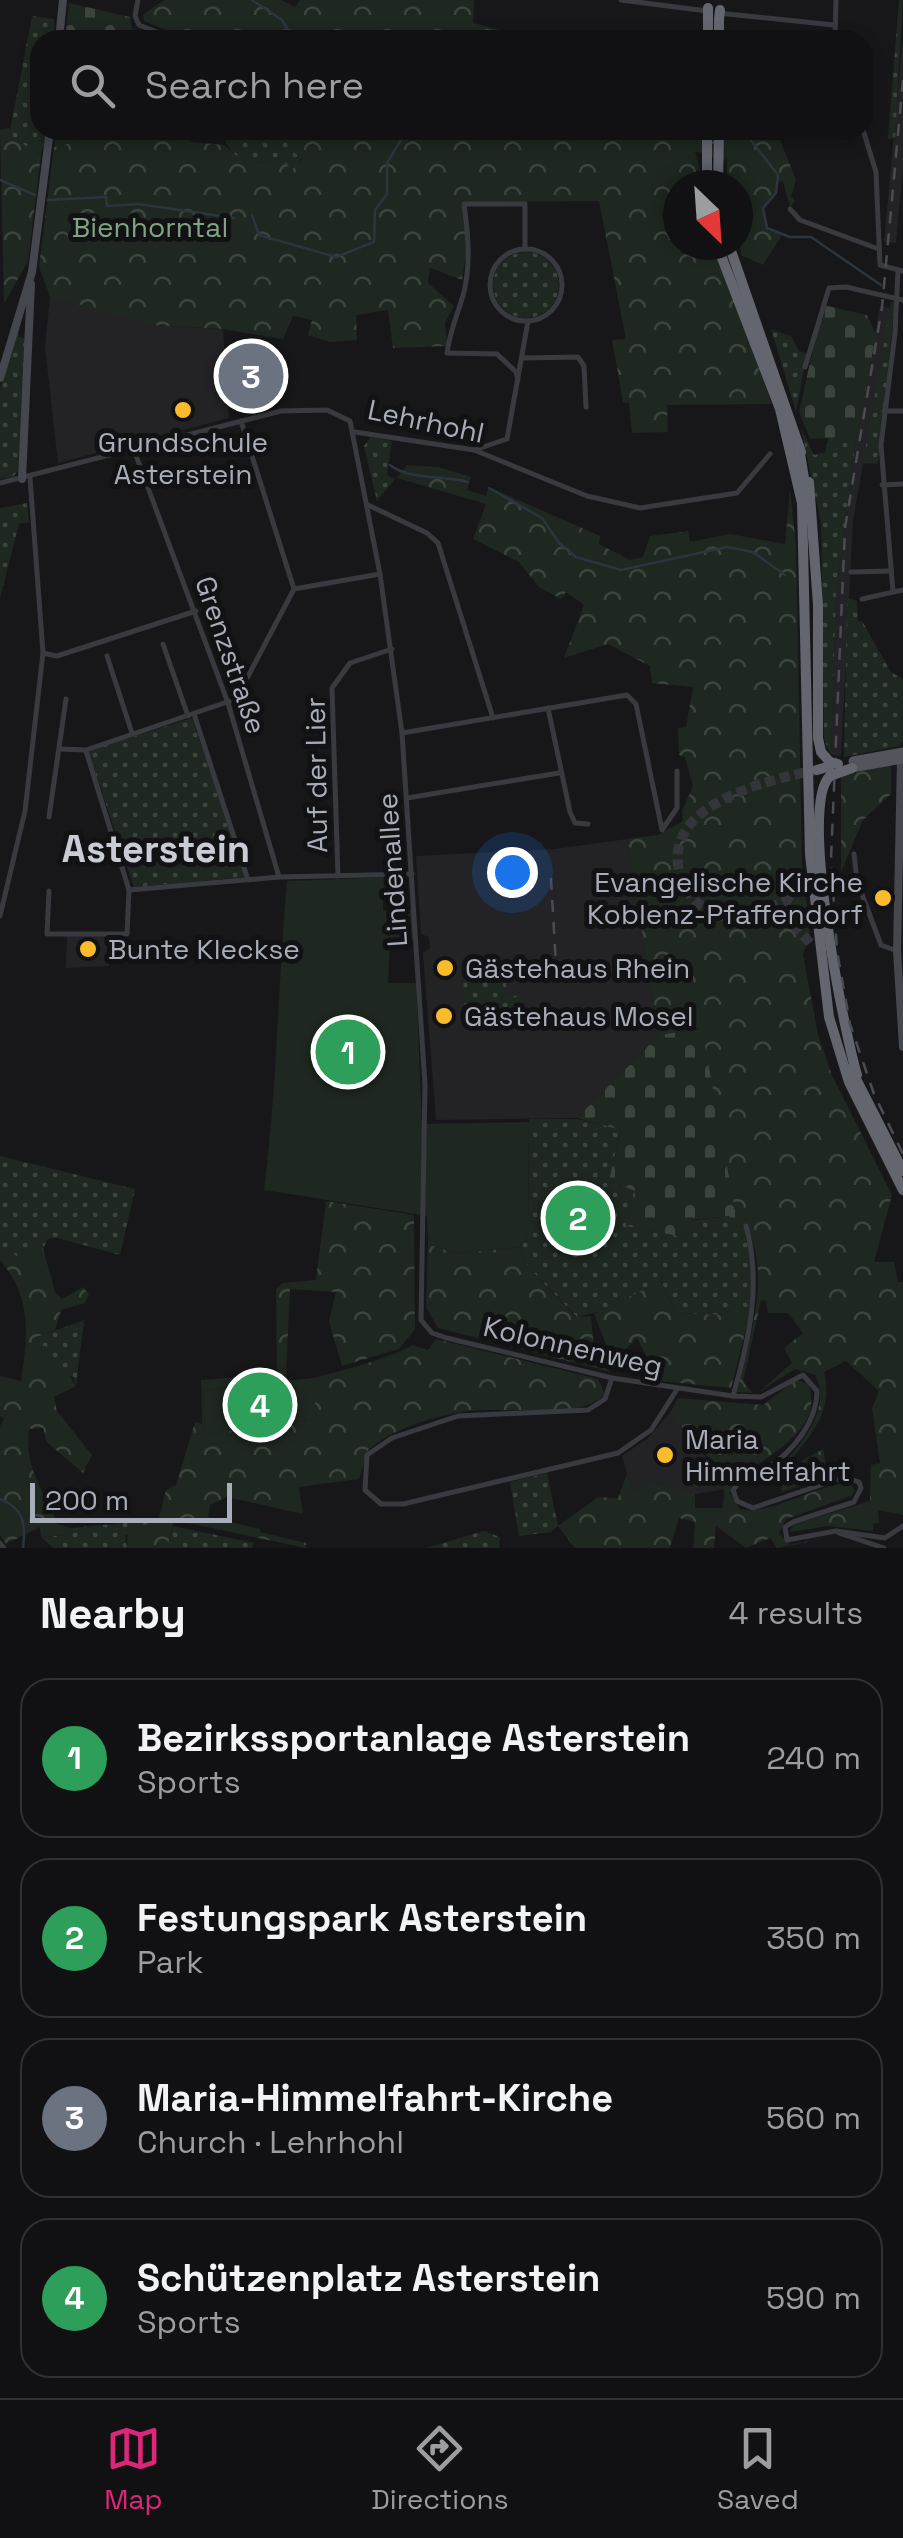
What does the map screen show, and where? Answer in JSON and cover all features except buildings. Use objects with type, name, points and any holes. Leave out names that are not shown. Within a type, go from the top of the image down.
[{"type":"highway","points":[[709,140],[715,170]]},
{"type":"highway","points":[[710,170],[716,140]]},
{"type":"highway","points":[[723,260],[772,385],[800,488],[810,855],[823,980]]},
{"type":"highway","points":[[735,260],[767,337],[799,448],[814,522],[819,746],[827,769],[820,794],[825,903],[838,1002],[861,1090]]},
{"type":"highway","points":[[799,448],[810,546],[817,881],[834,1010],[861,1090],[903,1170]]},
{"type":"highway","points":[[827,769],[852,768]]},
{"type":"highway","points":[[804,878],[810,855]]},
{"type":"highway","points":[[810,943],[845,1072],[903,1190]]},
{"type":"main road","points":[[827,769],[903,754]]},
{"type":"main road","points":[[852,768],[903,754]]},
{"type":"street","points":[[60,30],[63,0]]},
{"type":"street","points":[[138,0],[135,16],[139,25],[152,30]]},
{"type":"street","points":[[621,0],[834,26]]},
{"type":"street","points":[[834,1],[834,30]]},
{"type":"street","points":[[0,916],[26,810],[43,653],[26,478],[32,267],[49,140]]},
{"type":"street","points":[[866,140],[874,160],[878,192],[876,248],[881,268],[900,270],[894,292],[900,299],[884,412],[882,485],[893,592]]},
{"type":"street","points":[[518,380],[516,372],[496,354],[448,353],[448,332],[464,292],[470,248],[464,204],[525,204],[525,249]]},
{"type":"street","points":[[790,208],[800,220],[876,248]]},
{"type":"street","points":[[525,249],[551,259],[562,282],[554,308],[528,321],[502,313],[490,284],[500,260],[525,249]]},
{"type":"street","points":[[0,378],[32,267]]},
{"type":"street","points":[[806,367],[829,288],[846,287],[900,299]]},
{"type":"street","points":[[474,450],[506,439],[528,321]]},
{"type":"street","points":[[524,358],[578,356],[584,366],[586,407]]},
{"type":"street","name":"Lehrhohl","points":[[0,483],[281,411],[320,409],[346,417],[355,432],[474,450],[587,496],[640,508],[737,493],[770,454]]},
{"type":"street","points":[[884,412],[903,411]]},
{"type":"street","points":[[59,749],[86,750],[236,699],[294,589],[241,421]]},
{"type":"street","name":"Lindenallee","points":[[355,432],[392,649],[407,798],[425,1084],[420,1310]]},
{"type":"street","name":"Grenzstraße","points":[[134,450],[228,703],[279,877]]},
{"type":"street","points":[[882,485],[902,484]]},
{"type":"street","points":[[368,505],[427,533],[438,543],[493,718]]},
{"type":"street","points":[[851,572],[891,571]]},
{"type":"street","points":[[294,589],[380,574]]},
{"type":"street","points":[[862,599],[903,590]]},
{"type":"street","points":[[43,653],[57,656],[196,611]]},
{"type":"street","points":[[162,644],[248,880]]},
{"type":"street","name":"Auf der Lier","points":[[338,876],[332,688],[350,663],[392,649]]},
{"type":"street","points":[[107,656],[132,733]]},
{"type":"street","points":[[402,733],[627,696],[634,699],[662,830],[677,808],[677,771]]},
{"type":"street","points":[[50,817],[66,698]]},
{"type":"street","points":[[548,708],[559,772],[573,819],[578,825],[588,824]]},
{"type":"street","points":[[49,891],[47,934],[127,934],[130,890],[86,750]]},
{"type":"street","points":[[903,754],[897,807],[897,951],[903,1048]]},
{"type":"street","points":[[407,798],[559,772]]},
{"type":"street","points":[[854,854],[857,881],[880,945],[886,951],[897,951]]},
{"type":"street","points":[[130,890],[279,877],[412,874]]},
{"type":"street","points":[[733,1396],[754,1290],[754,1259],[746,1226]]},
{"type":"street","name":"Kolonnenweg","points":[[420,1310],[421,1320],[432,1333],[676,1390],[761,1397],[794,1375],[803,1374],[810,1380],[817,1400],[799,1438],[776,1462],[742,1479],[734,1490],[744,1508],[796,1490],[852,1478],[862,1488],[854,1502],[793,1522],[785,1527],[783,1535],[794,1540],[836,1531],[885,1538],[903,1526]]},
{"type":"street","points":[[612,1378],[606,1398],[588,1410],[468,1414],[378,1445],[367,1455],[362,1471],[365,1490],[374,1500],[402,1504],[610,1456],[652,1430],[676,1390]]},
{"type":"street","points":[[836,1531],[884,1548]]},
{"type":"shaded area","points":[[903,36],[903,166],[896,243],[884,242]]},
{"type":"shaded area","points":[[56,294],[151,325],[223,329],[229,418],[58,463],[45,347],[50,296]]},
{"type":"shaded area","points":[[880,306],[892,308],[853,520],[841,755],[836,756],[831,754],[836,595],[855,445]]},
{"type":"shaded area","points":[[627,839],[659,1035],[577,1118],[436,1120],[423,953],[430,948],[429,937],[421,934],[416,856],[555,849]]},
{"type":"shaded area","name":"Bunte Kleckse","points":[[67,935],[110,936],[109,966],[66,968]]},
{"type":"shaded area","name":"Maria Himmelfahrt","points":[[670,1413],[719,1473],[725,1489],[697,1494],[655,1483],[632,1491],[622,1456],[648,1438]]},
{"type":"green space","points":[[164,0],[281,0],[295,7],[300,0],[474,0],[473,23],[501,30],[166,30],[144,21],[143,15]]},
{"type":"green space","points":[[899,0],[903,0],[895,139],[888,139]]},
{"type":"green space","points":[[69,3],[130,17],[136,30],[66,30]]},
{"type":"green space","points":[[32,16],[54,19],[55,30],[30,30],[30,140],[45,140],[41,155],[9,136]]},
{"type":"green space","name":"Bienhorntal","points":[[10,128],[9,136],[41,155],[28,261],[4,304],[0,130]]},
{"type":"green space","points":[[55,140],[83,140],[54,147]]},
{"type":"green space","name":"Bienhorntal","points":[[82,140],[191,140],[225,145],[249,161],[278,159],[293,169],[302,160],[295,153],[299,140],[780,140],[796,180],[791,196],[795,201],[790,207],[783,181],[778,182],[777,193],[764,209],[768,227],[782,235],[763,265],[752,260],[753,170],[727,170],[727,156],[725,161],[695,151],[700,170],[663,170],[663,260],[719,260],[772,404],[667,405],[668,432],[632,433],[629,403],[623,402],[612,340],[626,339],[599,201],[463,202],[467,247],[462,280],[430,268],[428,283],[454,306],[445,323],[447,346],[393,348],[388,310],[356,315],[357,340],[330,342],[308,335],[312,320],[293,316],[283,339],[223,329],[151,325],[50,296],[39,267],[54,147]]},
{"type":"green space","points":[[225,140],[302,140],[300,167],[293,169],[278,159],[250,162],[229,148]]},
{"type":"green space","points":[[526,252],[550,261],[559,285],[550,309],[526,318],[502,309],[493,285],[502,261]]},
{"type":"green space","points":[[891,302],[895,302],[878,464],[863,463]]},
{"type":"green space","points":[[823,305],[867,315],[876,334],[855,445],[829,438],[810,439],[799,412]]},
{"type":"green space","points":[[18,328],[19,337],[24,338],[26,331],[18,471],[13,477],[0,479],[0,389]]},
{"type":"green space","points":[[771,329],[791,336],[799,351],[807,353],[796,412]]},
{"type":"green space","points":[[801,428],[814,455],[825,452],[829,437],[855,445],[836,595],[831,756],[824,739],[821,523]]},
{"type":"green space","points":[[371,437],[392,441],[387,475],[395,479],[377,501],[364,446]]},
{"type":"green space","points":[[407,465],[439,467],[471,477],[467,490],[486,496],[489,487],[600,536],[599,544],[630,560],[643,557],[650,536],[688,531],[690,542],[730,534],[785,544],[790,489],[796,546],[802,862],[810,935],[803,954],[818,1035],[832,1075],[892,1195],[874,1262],[894,1262],[898,1282],[903,1282],[903,1515],[878,1510],[879,1523],[873,1524],[873,1531],[828,1526],[790,1532],[793,1525],[870,1501],[871,1465],[880,1463],[872,1408],[879,1391],[846,1361],[824,1372],[823,1411],[788,1464],[786,1461],[814,1421],[819,1387],[815,1375],[795,1369],[759,1392],[792,1363],[784,1348],[803,1333],[788,1313],[768,1313],[766,1301],[761,1300],[743,1382],[753,1393],[737,1392],[757,1301],[756,1254],[749,1233],[736,1216],[698,1028],[659,1037],[627,839],[658,835],[683,821],[682,811],[693,786],[685,757],[679,755],[678,728],[686,727],[693,687],[652,683],[650,666],[608,644],[564,658],[584,605],[566,592],[561,599],[539,587],[519,562],[473,539],[486,504],[397,478]]},
{"type":"green space","points":[[27,503],[29,522],[19,524],[0,598],[0,508]]},
{"type":"green space","points":[[847,598],[857,601],[858,622],[862,621],[891,672],[903,679],[903,740],[900,746],[844,757]]},
{"type":"green space","points":[[192,718],[246,877],[134,887],[88,751]]},
{"type":"green space","points":[[891,765],[891,794],[863,820],[841,872],[841,775]]},
{"type":"green space","points":[[394,877],[394,896],[383,897],[383,911],[412,909],[414,940],[390,942],[388,983],[416,983],[422,1124],[529,1122],[528,1236],[520,1247],[455,1253],[428,1244],[427,1216],[264,1190],[287,881]]},
{"type":"green space","points":[[476,972],[489,985],[506,983],[506,997],[522,995],[524,1028],[466,1029],[463,973]]},
{"type":"green space","points":[[702,1029],[736,1216],[746,1226],[738,1227],[729,1216],[691,1220],[684,1237],[626,1226],[635,1191],[609,1180],[621,1130],[577,1118],[659,1035]]},
{"type":"green space","points":[[529,1119],[577,1119],[621,1129],[609,1180],[635,1191],[626,1226],[684,1237],[690,1221],[729,1216],[738,1227],[745,1227],[754,1259],[751,1309],[735,1304],[724,1315],[676,1313],[661,1281],[609,1309],[577,1317],[528,1267],[520,1247],[528,1236]]},
{"type":"green space","points":[[0,1156],[135,1189],[120,1255],[57,1238],[48,1239],[41,1252],[20,1259],[0,1253]]},
{"type":"green space","points":[[326,1201],[414,1215],[415,1329],[399,1349],[342,1366],[329,1322],[336,1292],[290,1289],[286,1377],[203,1391],[205,1434],[316,1419],[313,1378],[380,1359],[412,1345],[428,1350],[436,1339],[598,1379],[605,1394],[579,1407],[469,1411],[402,1429],[368,1450],[359,1479],[299,1487],[303,1514],[227,1497],[210,1505],[208,1517],[306,1543],[306,1548],[174,1520],[167,1548],[127,1548],[128,1528],[158,1522],[166,1490],[176,1485],[195,1422],[202,1424],[201,1380],[277,1374],[276,1289],[282,1283],[316,1280]]},
{"type":"green space","points":[[428,1244],[455,1253],[520,1247],[528,1267],[576,1317],[591,1316],[596,1352],[611,1372],[438,1328],[426,1307]]},
{"type":"green space","points":[[7,1248],[20,1259],[43,1248],[55,1292],[62,1299],[83,1287],[89,1294],[85,1303],[61,1310],[55,1330],[37,1337],[39,1346],[46,1346],[51,1369],[63,1367],[76,1386],[54,1397],[57,1411],[92,1455],[83,1473],[47,1442],[43,1428],[29,1429],[29,1455],[36,1478],[58,1524],[70,1528],[68,1535],[41,1537],[40,1527],[6,1544],[0,1535],[0,1426],[4,1419],[0,1416],[0,1376],[21,1381],[26,1332],[18,1288],[0,1260],[0,1253]]},
{"type":"green space","points":[[661,1281],[676,1313],[724,1315],[735,1304],[751,1309],[731,1388],[659,1381],[637,1338],[613,1362],[594,1314]]},
{"type":"green space","points":[[84,1320],[76,1386],[73,1377],[51,1369],[46,1347],[39,1347],[37,1337]]},
{"type":"green space","points":[[286,1377],[286,1381],[313,1378],[317,1419],[205,1434],[203,1391]]},
{"type":"green space","points":[[796,1380],[808,1384],[811,1404],[806,1421],[794,1436],[735,1483],[730,1493],[740,1509],[751,1510],[837,1485],[850,1483],[855,1491],[851,1496],[786,1519],[779,1533],[790,1545],[777,1548],[770,1538],[746,1548],[716,1526],[714,1548],[693,1548],[695,1522],[679,1518],[670,1548],[575,1548],[558,1526],[598,1497],[618,1498],[627,1474],[632,1491],[655,1483],[695,1493],[695,1508],[722,1508],[722,1481],[716,1469],[670,1413],[678,1398],[763,1405]]},
{"type":"green space","points":[[823,1449],[826,1464],[850,1465],[851,1470],[781,1492],[791,1470]]},
{"type":"green space","points":[[547,1473],[558,1526],[551,1532],[519,1536],[510,1482]]},
{"type":"green space","points":[[158,1520],[125,1536],[127,1548],[53,1548],[41,1537],[68,1535],[70,1528]]},
{"type":"green space","points":[[173,1526],[254,1543],[252,1548],[167,1548]]},
{"type":"green space","points":[[484,1531],[500,1537],[499,1548],[426,1548]]},
{"type":"waterway","points":[[252,0],[282,20],[288,30]]},
{"type":"waterway","points":[[252,215],[259,235],[336,257],[374,242],[375,210],[387,194],[387,163],[401,140]]},
{"type":"waterway","points":[[751,140],[778,175],[776,193],[763,208],[767,228],[790,237],[811,237],[881,285]]},
{"type":"waterway","points":[[0,180],[35,195]]},
{"type":"waterway","points":[[48,200],[106,197],[107,206],[138,204],[234,218]]},
{"type":"waterway","points":[[390,465],[416,475],[468,482]]},
{"type":"waterway","points":[[489,488],[542,518],[559,543],[576,557],[621,570],[727,547],[753,552],[785,575]]},
{"type":"waterway","points":[[0,1499],[14,1507],[22,1518],[23,1548]]},
{"type":"tunnel","points":[[810,943],[790,921],[721,916],[700,905],[681,878],[679,848],[687,828],[724,799],[773,780],[816,770]]},
{"type":"tunnel","points":[[755,914],[787,900],[803,878]]},
{"type":"railway","points":[[903,80],[882,307],[845,528],[831,859],[837,951],[850,1024],[874,1094],[903,1154]]},
{"type":"railway","points":[[551,878],[557,983]]},
{"type":"place","name":"Maria-Himmelfahrt-Kirche","points":[[251,376]]},
{"type":"place","name":"Grundschule Asterstein","points":[[183,410]]},
{"type":"place","name":"Evangelische Kirche Koblenz-Pfaffendorf","points":[[883,898]]},
{"type":"place","name":"Bunte Kleckse","points":[[88,949]]},
{"type":"place","name":"Gästehaus Rhein","points":[[445,968]]},
{"type":"place","name":"Gästehaus Mosel","points":[[444,1016]]},
{"type":"place","name":"Bezirkssportanlage Asterstein","points":[[348,1052]]},
{"type":"place","name":"Festungspark Asterstein","points":[[578,1218]]},
{"type":"place","name":"Schützenplatz Asterstein","points":[[260,1405]]},
{"type":"place","name":"Maria Himmelfahrt","points":[[665,1455]]},
{"type":"district","name":"Asterstein","points":[[156,849]]}]
